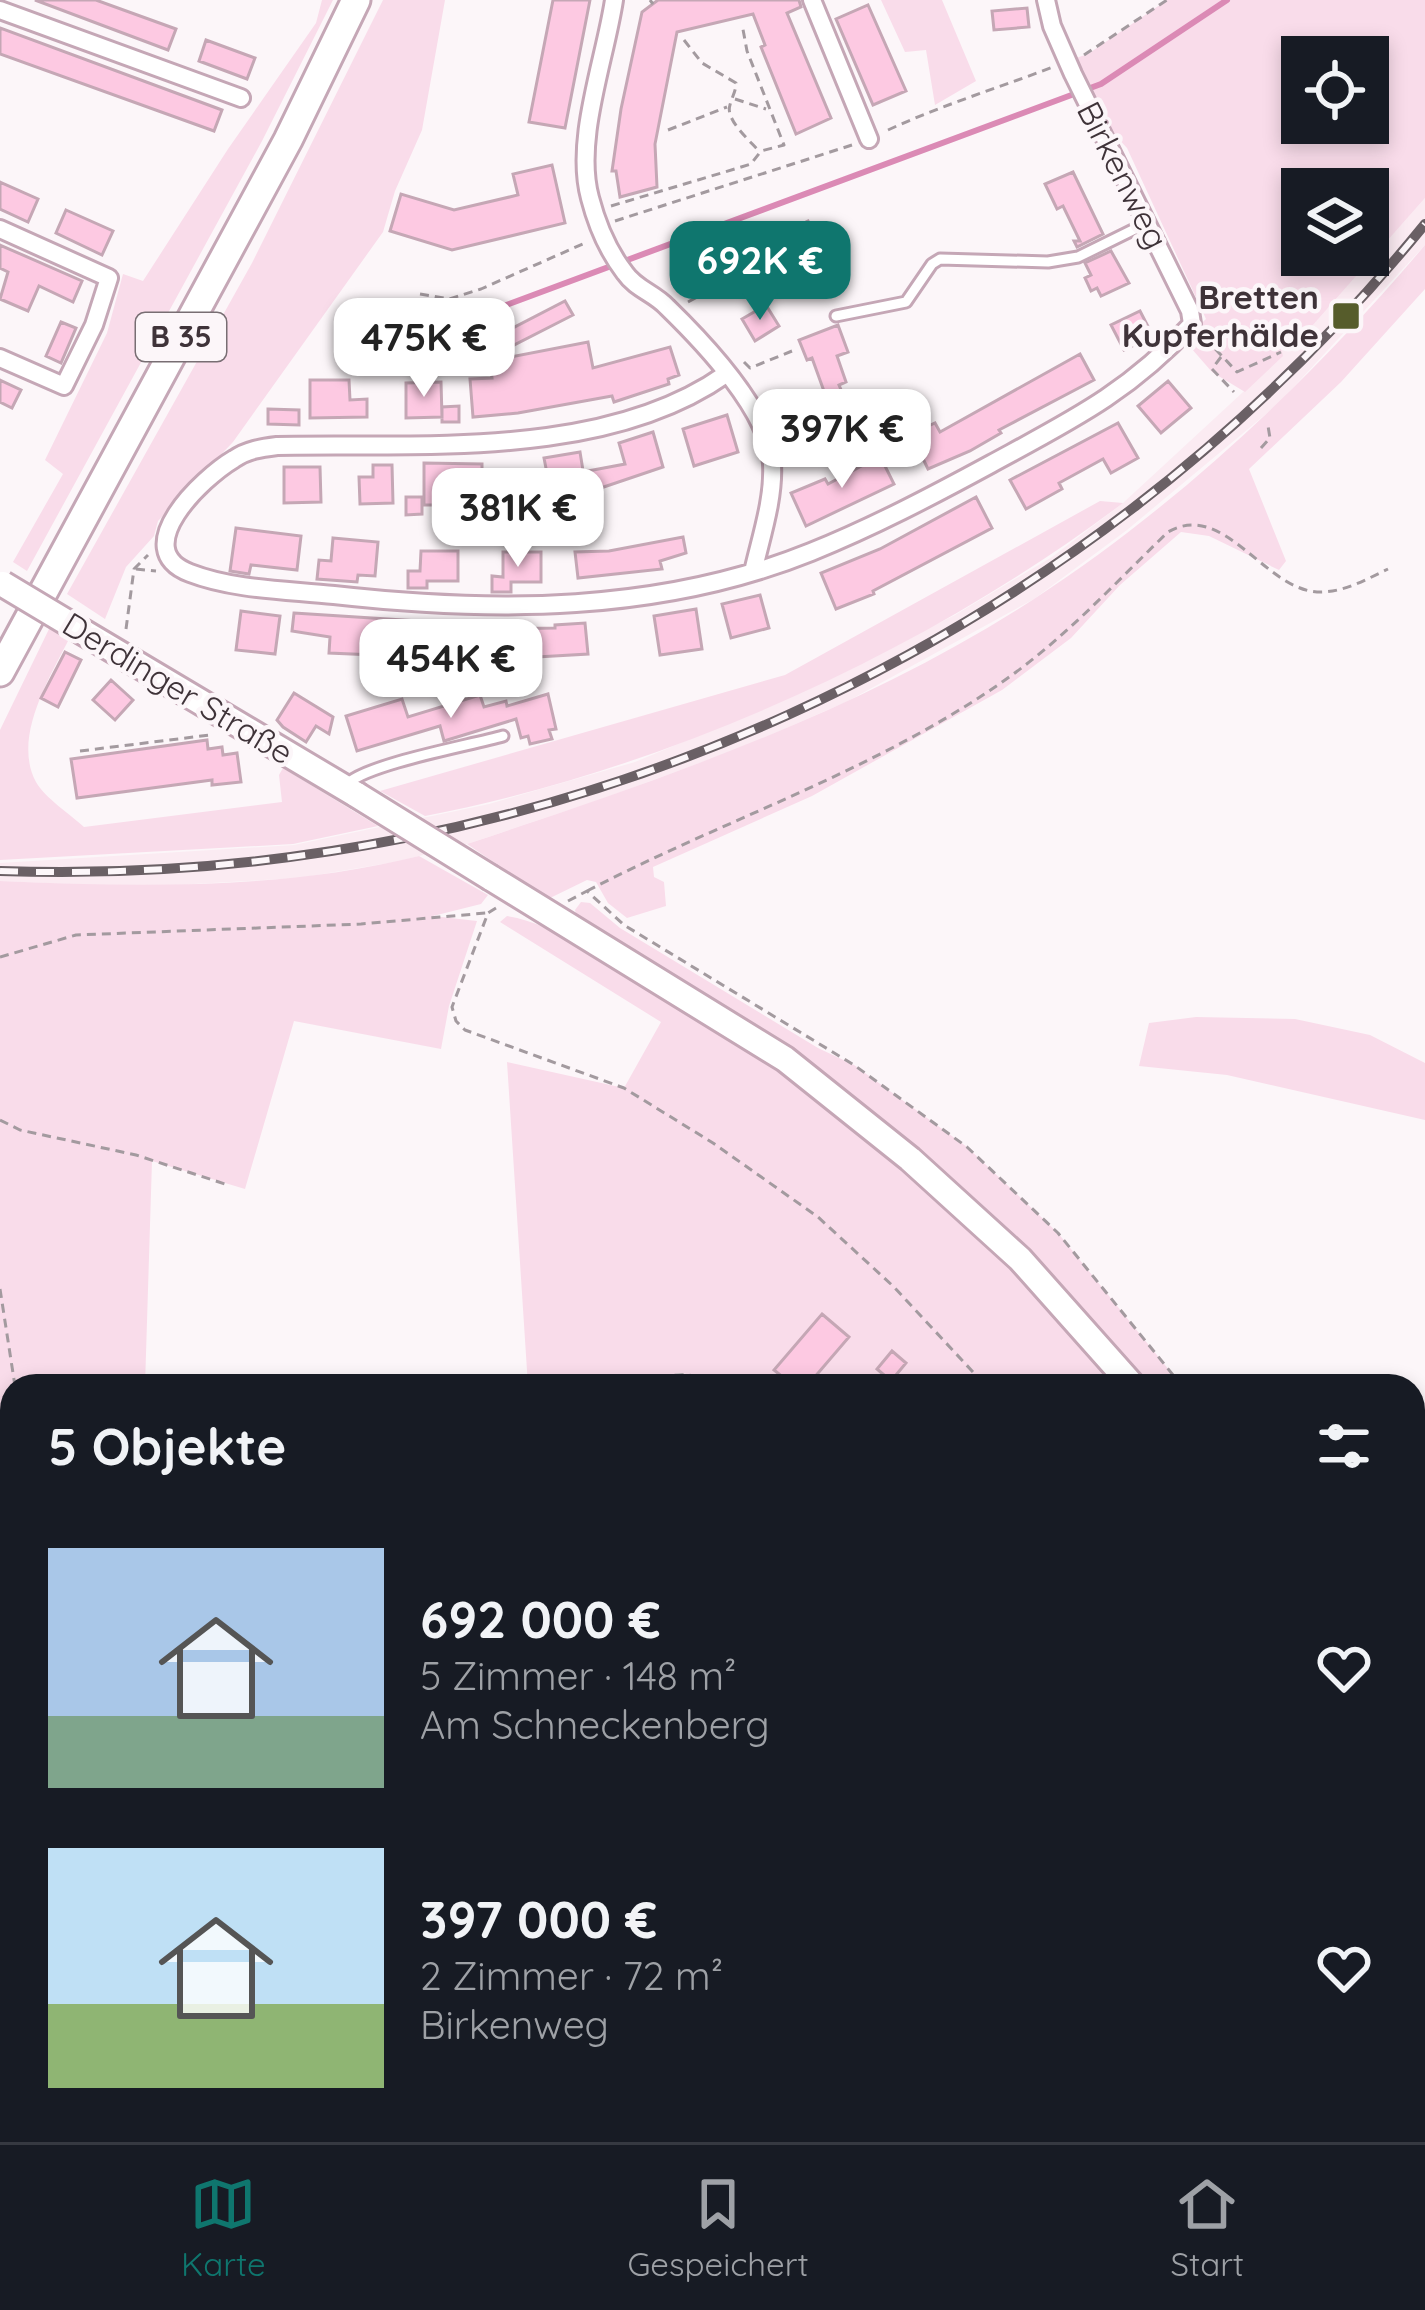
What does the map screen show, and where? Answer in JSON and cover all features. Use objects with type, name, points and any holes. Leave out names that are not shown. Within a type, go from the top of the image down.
[{"type":"main road","name":"B 35","points":[[0,672],[288,140],[356,0]]},
{"type":"main road","name":"Derdinger Straße","points":[[1,583],[785,1059],[910,1159],[1020,1259],[1122,1374]]},
{"type":"street","points":[[614,0],[585,170],[601,230],[624,272],[671,311],[726,374],[767,437],[771,488],[753,572]]},
{"type":"street","points":[[812,0],[868,139]]},
{"type":"street","name":"Birkenweg","points":[[1046,0],[1070,68],[1149,222],[1192,324]]},
{"type":"street","points":[[0,10],[241,98]]},
{"type":"street","points":[[0,229],[109,278],[94,325],[64,386],[0,358]]},
{"type":"street","points":[[726,374],[664,407],[592,429],[522,440],[251,450],[230,461],[184,507],[163,542],[162,563],[229,583],[380,600],[520,607],[619,600],[694,588],[809,553],[914,506],[1100,405],[1154,365],[1192,324]]},
{"type":"lane","points":[[836,316],[906,302],[940,259],[1048,262],[1078,256],[1149,222]]},
{"type":"lane","points":[[350,791],[353,778],[503,736]]},
{"type":"path","points":[[601,230],[868,139],[988,88],[1070,68],[1167,0]]},
{"type":"path","points":[[420,294],[449,299],[481,289],[751,164],[760,152],[784,145],[747,51],[742,24]]},
{"type":"path","points":[[684,40],[702,63],[736,83],[730,120],[760,152]]},
{"type":"path","points":[[734,99],[768,110]]},
{"type":"path","points":[[668,130],[729,107]]},
{"type":"path","points":[[671,311],[742,272],[766,242],[782,245]]},
{"type":"path","points":[[1192,324],[1237,372],[1281,352]]},
{"type":"path","points":[[710,356],[726,346],[750,368],[792,351]]},
{"type":"path","points":[[1222,356],[1212,369],[1234,392]]},
{"type":"path","points":[[1261,448],[1270,438],[1268,426]]},
{"type":"path","points":[[547,913],[838,778],[960,708],[1012,675],[1071,628],[1168,532],[1183,524],[1196,523],[1234,541],[1277,576],[1313,592],[1346,589],[1388,569]]},
{"type":"path","points":[[118,652],[124,641],[134,569],[162,563]]},
{"type":"path","points":[[80,751],[222,733],[231,719]]},
{"type":"path","points":[[501,885],[452,1007],[456,1021],[466,1030],[624,1088],[686,1124],[818,1217],[894,1287],[975,1374]]},
{"type":"path","points":[[587,891],[624,925],[854,1064],[967,1147],[1058,1233],[1172,1374]]},
{"type":"path","points":[[0,957],[76,935],[361,925],[488,913]]},
{"type":"path","points":[[0,1120],[20,1130],[136,1155],[225,1184]]},
{"type":"path","points":[[0,1288],[13,1374]]},
{"type":"shaded area","points":[[322,0],[333,0],[262,141],[27,571],[13,562],[63,474],[45,460],[107,333],[123,274],[143,281],[316,23]]},
{"type":"shaded area","points":[[383,0],[445,0],[422,130],[383,232],[233,442],[158,521],[154,536],[126,567],[105,619],[67,594],[252,263]]},
{"type":"shaded area","points":[[881,0],[942,0],[976,81],[935,105],[926,50],[905,52]]},
{"type":"shaded area","points":[[1167,0],[1425,0],[1425,198],[1389,239],[1389,168],[1281,168],[1281,276],[1356,276],[1313,325],[1279,341],[1283,356],[1245,392],[1212,372],[1184,340],[1206,319],[1127,148],[1089,107],[1067,61],[1088,54]]},
{"type":"shaded area","points":[[1425,198],[1425,245],[1278,404],[1127,530],[1034,599],[848,701],[743,747],[599,800],[467,844],[395,862],[299,878],[141,887],[0,881],[0,863],[294,845],[489,804],[635,762],[779,702],[955,615],[1052,557],[1123,503],[1282,356],[1278,341],[1313,325],[1356,276],[1389,276],[1389,239]]},
{"type":"shaded area","points":[[1425,245],[1425,289],[1341,382],[1249,469],[1286,561],[1279,570],[1209,536],[1181,532],[1120,585],[1071,638],[1002,690],[812,796],[653,867],[654,877],[664,882],[666,906],[627,918],[608,903],[596,882],[587,880],[548,899],[467,844],[759,740],[900,676],[1034,599],[1141,522],[1243,436],[1337,343]]},
{"type":"shaded area","points":[[1100,501],[1123,503],[965,608],[880,655],[701,736],[517,795],[425,816],[380,791],[785,675]]},
{"type":"shaded area","points":[[50,627],[69,639],[36,708],[28,746],[30,765],[40,788],[84,827],[282,802],[279,775],[283,768],[378,826],[293,844],[0,860],[0,730]]},
{"type":"shaded area","points":[[419,856],[488,895],[481,904],[433,916],[477,921],[449,1006],[441,1049],[294,1021],[245,1189],[152,1161],[145,1374],[0,1374],[0,881],[211,884],[367,867]]},
{"type":"shaded area","points":[[581,902],[590,903],[620,928],[854,1065],[967,1147],[1058,1233],[1172,1374],[1138,1374],[955,1182],[847,1093],[577,918],[575,910]]},
{"type":"shaded area","points":[[507,916],[526,920],[566,937],[809,1087],[893,1153],[973,1226],[1108,1374],[527,1374],[507,1062],[624,1088],[661,1022],[500,922]]},
{"type":"shaded area","points":[[1196,1017],[1295,1019],[1370,1035],[1425,1063],[1425,1120],[1227,1075],[1139,1066],[1149,1023]]},
{"type":"building","points":[[35,0],[96,0],[176,29],[168,50]]},
{"type":"building","points":[[553,0],[590,0],[565,128],[529,122]]},
{"type":"building","points":[[658,0],[799,0],[801,7],[787,13],[831,118],[796,134],[761,47],[765,45],[753,14],[677,32],[655,144],[657,187],[620,197],[616,171],[612,171],[621,109],[642,12]]},
{"type":"building","points":[[868,5],[906,91],[873,105],[836,19]]},
{"type":"building","points":[[1027,8],[1029,27],[994,30],[992,11]]},
{"type":"building","points":[[0,28],[222,110],[214,131],[0,54]]},
{"type":"building","points":[[206,40],[255,58],[247,79],[199,61]]},
{"type":"building","points":[[552,165],[565,223],[452,250],[390,231],[401,194],[454,210],[518,195],[513,174]]},
{"type":"building","points":[[1073,172],[1103,234],[1077,247],[1074,241],[1080,241],[1063,206],[1057,209],[1045,184]]},
{"type":"building","points":[[0,182],[38,199],[28,222],[0,209]]},
{"type":"building","points":[[66,210],[113,231],[102,255],[56,233]]},
{"type":"building","points":[[808,221],[816,237],[786,252],[778,236]]},
{"type":"building","points":[[0,245],[82,281],[73,302],[39,286],[28,311],[0,299],[8,272],[0,268]]},
{"type":"building","points":[[1111,251],[1129,283],[1101,296],[1097,288],[1091,291],[1085,263]]},
{"type":"building","points":[[565,301],[573,315],[512,346],[511,329]]},
{"type":"building","points":[[766,305],[779,326],[755,341],[742,319]]},
{"type":"building","points":[[1140,311],[1153,336],[1124,350],[1111,325]]},
{"type":"building","points":[[61,322],[76,328],[61,363],[46,356]]},
{"type":"building","points":[[838,325],[848,352],[837,356],[846,382],[839,385],[845,399],[829,405],[812,358],[807,360],[799,340]]},
{"type":"building","points":[[588,342],[593,368],[670,347],[679,375],[668,379],[669,384],[614,402],[612,396],[473,417],[470,379],[492,378],[490,361]]},
{"type":"building","points":[[1080,354],[1094,380],[999,430],[1001,433],[970,451],[928,469],[911,434],[935,423],[940,432]]},
{"type":"building","points":[[0,380],[21,390],[12,408],[0,402]]},
{"type":"building","points":[[310,380],[349,380],[350,400],[367,399],[367,417],[310,418]]},
{"type":"building","points":[[1168,381],[1191,408],[1161,433],[1138,406]]},
{"type":"building","points":[[441,382],[442,417],[406,418],[406,383]]},
{"type":"building","points":[[459,406],[459,422],[442,422],[442,407]]},
{"type":"building","points":[[268,409],[299,410],[299,425],[268,424]]},
{"type":"building","points":[[727,415],[738,452],[694,466],[683,429]]},
{"type":"building","points":[[1118,423],[1138,458],[1111,473],[1103,459],[1059,483],[1062,489],[1026,509],[1010,480]]},
{"type":"building","points":[[653,432],[663,467],[592,491],[588,471],[625,464],[619,443]]},
{"type":"building","points":[[580,452],[585,483],[550,489],[544,458]]},
{"type":"building","points":[[880,456],[894,484],[806,526],[791,493],[825,479],[828,484]]},
{"type":"building","points":[[424,463],[482,464],[482,489],[488,489],[488,505],[424,505]]},
{"type":"building","points":[[373,465],[392,465],[393,503],[360,504],[359,477],[373,477]]},
{"type":"building","points":[[284,467],[320,467],[321,502],[284,503]]},
{"type":"building","points":[[406,497],[422,497],[422,514],[406,515]]},
{"type":"building","points":[[976,497],[992,528],[874,594],[836,609],[821,573],[880,549]]},
{"type":"building","points":[[236,528],[301,536],[297,570],[251,565],[249,574],[230,571]]},
{"type":"building","points":[[683,537],[686,553],[660,561],[662,569],[578,578],[575,552],[609,551]]},
{"type":"building","points":[[333,538],[378,542],[375,576],[358,575],[357,582],[317,579],[319,560],[331,561]]},
{"type":"building","points":[[421,551],[458,551],[458,581],[427,581],[427,588],[408,588],[408,571],[420,571]]},
{"type":"building","points":[[503,552],[541,552],[541,582],[511,582],[511,592],[492,592],[492,576],[503,577]]},
{"type":"building","points":[[760,595],[769,628],[731,638],[722,604]]},
{"type":"building","points":[[696,609],[702,649],[660,655],[654,616]]},
{"type":"building","points":[[241,611],[280,616],[275,654],[236,650]]},
{"type":"building","points":[[294,613],[480,625],[480,629],[585,623],[588,654],[520,658],[519,654],[490,654],[490,660],[329,653],[330,637],[292,631]]},
{"type":"building","points":[[65,652],[81,660],[58,707],[41,698]]},
{"type":"building","points":[[111,680],[133,700],[115,720],[93,700]]},
{"type":"building","points":[[294,693],[333,717],[329,734],[316,726],[306,742],[277,720]]},
{"type":"building","points":[[548,694],[556,729],[549,730],[552,739],[530,744],[528,736],[521,738],[516,719],[444,741],[440,726],[357,751],[346,716],[402,699],[408,717],[480,695],[484,707]]},
{"type":"building","points":[[207,740],[208,749],[222,747],[223,755],[237,753],[241,782],[212,785],[212,780],[77,798],[71,759]]},
{"type":"building","points":[[822,1314],[849,1337],[817,1374],[774,1370]]},
{"type":"building","points":[[892,1351],[906,1363],[897,1374],[877,1369]]},
{"type":"waterway","points":[[482,314],[1101,84],[1227,0]]},
{"type":"railway","points":[[0,871],[205,866],[405,838],[601,787],[788,715],[966,621],[1133,508],[1287,375],[1425,224]]},
{"type":"place","name":"Bretten Kupferhälde","points":[[1346,316]]}]
